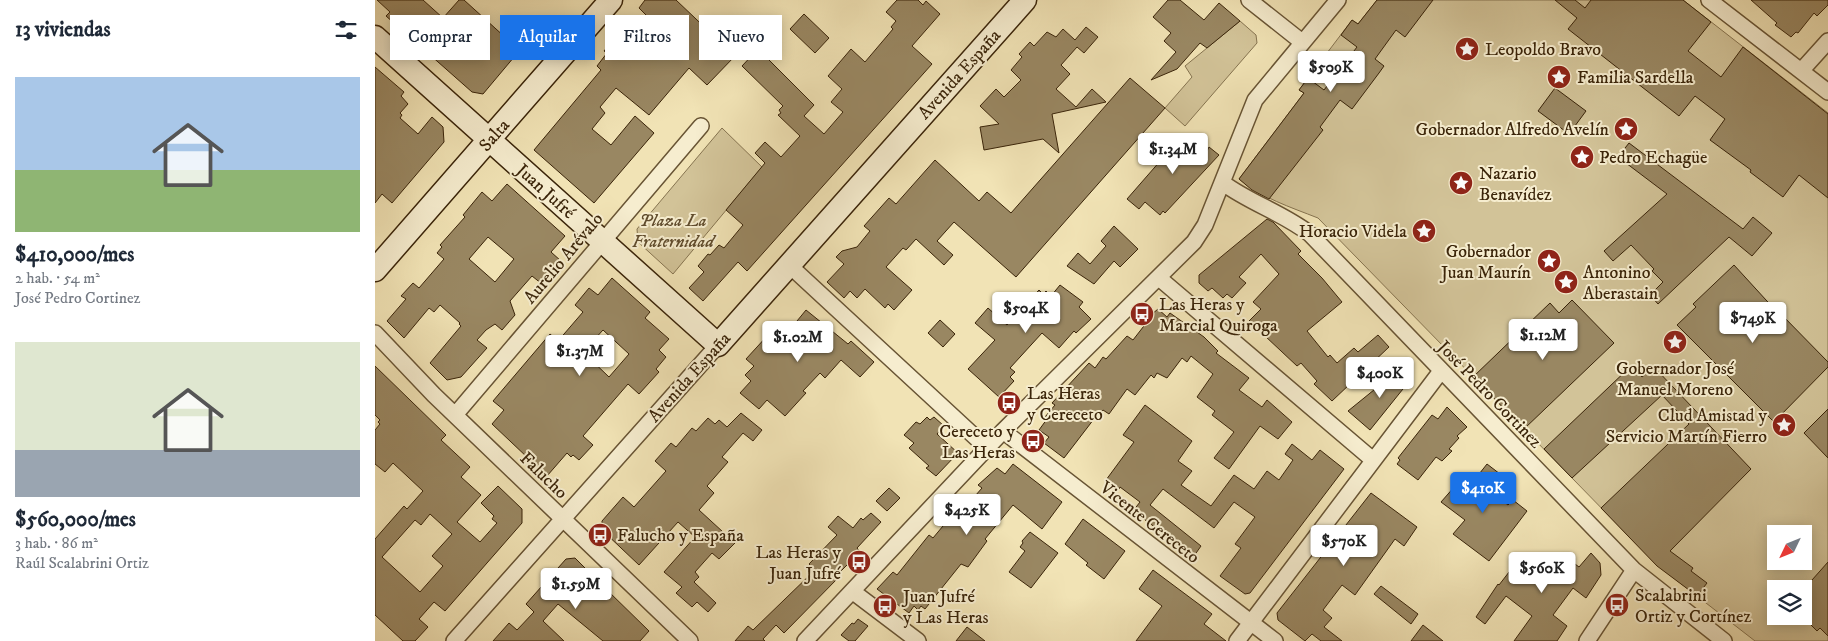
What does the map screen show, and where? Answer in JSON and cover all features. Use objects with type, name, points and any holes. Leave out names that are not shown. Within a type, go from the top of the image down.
[{"type":"main road","name":"Salta","points":[[375,270],[611,0]]},
{"type":"main road","name":"Avenida España","points":[[718,345],[1025,0]]},
{"type":"main road","name":"Juan Jufré","points":[[375,37],[718,345]]},
{"type":"street","points":[[1249,0],[1302,42]]},
{"type":"street","points":[[805,641],[1003,431],[1194,242],[1205,225],[1255,100],[1338,0]]},
{"type":"street","points":[[1709,0],[1828,92]]},
{"type":"street","points":[[1801,71],[1828,41]]},
{"type":"street","name":"Aurelio Arévalo","points":[[455,415],[701,126]]},
{"type":"street","name":"José Pedro Cortinez","points":[[1223,183],[1248,200],[1287,218],[1310,234],[1634,570],[1724,641]]},
{"type":"street","points":[[789,265],[987,448]]},
{"type":"street","points":[[1159,278],[1373,460]]},
{"type":"street","name":"Falucho","points":[[375,333],[455,415],[690,641]]},
{"type":"street","name":"Avenida España","points":[[454,641],[718,345]]},
{"type":"street","points":[[1237,641],[1441,371]]},
{"type":"street","name":"Vicente Cereceto","points":[[1003,431],[1275,641]]},
{"type":"street","points":[[1587,641],[1634,570]]},
{"type":"street","points":[[851,592],[918,641]]},
{"type":"green space","points":[[1377,0],[1683,0],[1828,113],[1828,641],[1755,641],[1657,565],[1318,218],[1267,197],[1239,179],[1304,93],[1299,90],[1352,20],[1358,24]]},
{"type":"green space","points":[[1240,21],[1256,35],[1257,43],[1185,126],[1165,108],[1192,77],[1185,66]]},
{"type":"green space","name":"Plaza La Fraternidad","points":[[722,128],[762,167],[673,274],[638,242],[637,229]]},
{"type":"building","points":[[377,0],[423,0],[440,15],[390,15],[390,20],[386,16],[390,12]]},
{"type":"building","points":[[459,0],[464,0],[481,15],[446,15]]},
{"type":"building","points":[[645,0],[676,0],[699,22],[699,60],[731,60],[707,85],[689,68],[649,115],[616,88],[600,107],[605,113],[592,129],[611,145],[635,116],[654,133],[594,203],[534,150],[601,70],[597,66],[605,56],[605,60],[689,60],[689,15],[646,15],[639,8]]},
{"type":"building","points":[[897,0],[918,0],[923,5],[926,1],[940,14],[912,46],[932,64],[747,271],[738,262],[703,301],[689,288],[704,272],[698,266],[708,254],[710,255],[719,245],[724,248],[743,225],[726,210],[765,163],[755,153],[765,142],[781,157],[800,136],[778,115],[781,113],[779,110],[783,106],[742,66],[748,60],[769,60],[814,105],[804,116],[824,134],[843,112],[831,102],[842,89],[828,76],[851,49],[865,62],[893,29],[891,27],[896,21],[886,12]]},
{"type":"building","points":[[1168,0],[1180,0],[1204,20],[1219,3],[1240,21],[1207,48],[1200,43],[1177,69],[1151,80],[1176,52],[1164,41],[1171,33],[1153,17]]},
{"type":"building","points":[[1377,0],[1433,0],[1405,37],[1396,30],[1375,59],[1384,66],[1352,109],[1340,100],[1320,127],[1323,130],[1269,199],[1252,190],[1239,179],[1304,93],[1299,90],[1308,78],[1324,90],[1357,47],[1341,35],[1352,20],[1358,24]]},
{"type":"building","points":[[1555,0],[1575,0],[1585,8],[1591,0],[1683,0],[1711,22],[1688,51],[1721,77],[1743,47],[1828,114],[1828,198],[1799,175],[1783,197],[1750,172],[1751,170],[1710,140],[1725,119],[1695,96],[1679,116],[1568,29],[1577,18]]},
{"type":"building","points":[[1751,0],[1828,0],[1828,5],[1817,16],[1814,13],[1798,33],[1796,32],[1791,37],[1775,25],[1777,23]]},
{"type":"building","points":[[804,14],[829,38],[815,53],[790,29]]},
{"type":"building","points":[[490,24],[500,33],[500,60],[512,60],[483,94],[472,92],[436,60],[490,60]]},
{"type":"building","points":[[1086,27],[1098,37],[1084,53],[1077,47],[1061,65],[1070,74],[1056,89],[1076,107],[1092,89],[1106,102],[1052,114],[1059,153],[1043,139],[984,150],[980,127],[999,124],[980,106],[996,89],[1004,97],[1021,80],[1011,70],[1022,57],[1019,54],[1030,42],[1034,46],[1047,32],[1056,37],[1063,29],[1075,40]]},
{"type":"building","points":[[375,67],[404,92],[401,96],[408,104],[400,113],[402,115],[400,118],[418,134],[432,117],[443,127],[444,142],[392,203],[382,194],[375,203]]},
{"type":"building","points":[[1130,78],[1165,108],[1016,277],[954,222],[937,241],[953,255],[944,265],[916,239],[906,250],[903,248],[886,267],[912,290],[894,310],[888,304],[885,308],[865,289],[857,298],[850,291],[844,298],[827,282],[844,264],[836,257],[842,251],[857,247],[870,231],[864,226],[889,198],[896,204],[935,160],[979,201],[987,192],[1011,213]]},
{"type":"building","points":[[1555,88],[1586,111],[1569,134],[1538,111]]},
{"type":"building","points":[[1187,134],[1207,151],[1209,147],[1219,155],[1165,213],[1163,211],[1160,215],[1145,202],[1139,209],[1127,199],[1182,136],[1183,138]]},
{"type":"building","points":[[1629,143],[1743,229],[1753,217],[1772,233],[1752,256],[1729,237],[1658,304],[1650,295],[1663,282],[1652,271],[1654,269],[1631,245],[1613,261],[1604,251],[1667,194],[1618,157]]},
{"type":"building","points":[[507,184],[565,236],[551,252],[561,261],[542,284],[532,276],[510,301],[515,315],[502,330],[495,324],[486,330],[477,340],[487,348],[461,377],[447,380],[430,363],[461,326],[460,323],[440,305],[434,312],[429,308],[404,338],[387,321],[406,299],[401,296],[413,283],[419,288],[444,259],[437,253],[442,247],[440,245],[465,217],[463,215],[482,192],[492,201]],"holes":[[[488,237],[514,259],[495,282],[469,259]]]},
{"type":"building","points":[[1267,219],[1273,222],[1301,251],[1298,254],[1342,302],[1307,331],[1328,357],[1330,355],[1337,363],[1354,348],[1358,352],[1378,335],[1389,347],[1332,401],[1314,384],[1317,381],[1301,363],[1297,366],[1249,321],[1261,309],[1253,302],[1279,274],[1261,254],[1239,277],[1246,283],[1232,298],[1227,294],[1223,298],[1212,288],[1208,291],[1199,283],[1199,275]]},
{"type":"building","points":[[1114,226],[1138,249],[1120,267],[1114,261],[1094,284],[1067,266],[1078,253],[1090,264],[1106,246],[1101,241]]},
{"type":"building","points":[[1734,265],[1777,312],[1828,362],[1828,367],[1774,422],[1677,325],[1696,307],[1693,304]]},
{"type":"building","points":[[612,278],[650,312],[645,318],[669,339],[659,350],[666,357],[656,369],[659,372],[639,394],[628,384],[583,436],[593,445],[579,460],[567,453],[547,476],[492,424],[504,410],[493,401],[550,334],[558,341],[583,312],[575,305],[589,288],[598,295]],"holes":[[[603,330],[629,354],[609,377],[583,352]]]},
{"type":"building","points":[[1060,285],[1083,302],[1079,307],[1091,319],[1076,333],[1074,331],[1059,348],[1042,333],[1010,368],[1015,372],[1010,377],[1014,381],[999,397],[968,369],[995,340],[975,323],[988,308],[1007,325],[1039,290],[1043,294],[1046,291],[1051,296]]},
{"type":"building","points":[[1572,300],[1614,343],[1524,429],[1473,377],[1550,303],[1559,313]]},
{"type":"building","points":[[1158,309],[1167,317],[1170,313],[1204,337],[1218,351],[1216,353],[1249,378],[1239,390],[1262,407],[1267,400],[1292,422],[1278,439],[1260,426],[1229,469],[1214,458],[1234,432],[1212,415],[1215,411],[1197,397],[1213,374],[1191,356],[1187,362],[1182,358],[1167,378],[1157,373],[1154,378],[1151,375],[1135,395],[1127,389],[1109,414],[1103,410],[1097,415],[1064,458],[1044,443],[1049,437],[1039,430],[1047,419],[1045,417],[1055,405],[1052,403],[1089,363],[1095,368],[1103,357],[1106,359],[1127,336],[1133,340],[1147,322],[1145,320]]},
{"type":"building","points":[[806,310],[848,344],[851,341],[874,362],[860,377],[841,360],[825,378],[820,373],[803,391],[806,393],[785,416],[767,400],[759,409],[740,393],[751,381],[745,375],[754,366],[746,359],[768,335],[778,345]]},
{"type":"building","points":[[940,320],[955,334],[943,347],[928,333]]},
{"type":"building","points":[[375,366],[446,435],[441,440],[470,467],[461,477],[481,495],[457,522],[480,542],[497,523],[492,519],[494,516],[481,503],[498,486],[522,509],[522,523],[445,611],[434,602],[419,619],[428,627],[415,641],[403,641],[375,615],[375,539],[404,506],[407,509],[423,491],[393,463],[385,472],[375,464],[375,430],[380,424],[378,422],[380,420],[375,415]],"holes":[[[430,514],[452,534],[432,556],[443,566],[420,592],[382,557],[415,520],[421,525]]]},
{"type":"building","points":[[1631,366],[1642,377],[1654,367],[1751,469],[1670,551],[1693,568],[1691,571],[1707,583],[1697,596],[1657,566],[1601,508],[1689,424],[1662,395],[1572,478],[1544,449]]},
{"type":"building","points":[[1401,368],[1411,379],[1370,430],[1348,411]]},
{"type":"building","points":[[1145,405],[1192,441],[1178,461],[1192,471],[1181,485],[1211,506],[1234,475],[1254,489],[1267,471],[1279,480],[1293,460],[1285,454],[1292,444],[1312,460],[1320,450],[1344,469],[1250,593],[1245,594],[1220,576],[1241,548],[1235,544],[1255,517],[1234,502],[1214,528],[1163,489],[1150,505],[1201,546],[1194,556],[1133,511],[1140,502],[1120,487],[1119,489],[1106,480],[1134,442],[1123,435]]},
{"type":"building","points":[[1447,407],[1467,427],[1457,436],[1459,438],[1449,449],[1452,451],[1442,461],[1436,457],[1418,480],[1397,464],[1400,460],[1398,458],[1432,415],[1438,419]]},
{"type":"building","points":[[1828,409],[1828,458],[1804,433]]},
{"type":"building","points":[[741,413],[762,430],[753,441],[743,433],[722,457],[728,462],[707,486],[714,493],[699,510],[735,543],[719,559],[712,553],[695,572],[699,577],[694,582],[716,603],[708,612],[697,602],[692,607],[676,593],[682,587],[664,572],[695,537],[678,522],[639,565],[602,530],[602,521],[623,497],[634,507],[666,471],[655,461],[671,443],[676,447],[692,428],[696,431],[708,418],[715,424],[719,420],[727,427]]},
{"type":"building","points":[[927,417],[930,420],[934,417],[944,426],[937,434],[958,453],[936,476],[926,468],[929,466],[909,448],[914,443],[904,435],[916,422],[920,424]]},
{"type":"building","points":[[1013,464],[1062,502],[1042,529],[1013,505],[985,539],[987,541],[968,567],[961,564],[925,609],[921,606],[918,610],[914,606],[909,613],[877,589],[893,572],[897,575],[929,535],[933,538],[958,508],[962,511],[982,488],[978,485],[997,468],[1005,474]]},
{"type":"building","points":[[1487,464],[1500,474],[1488,489],[1508,505],[1513,500],[1527,511],[1489,561],[1453,534],[1465,520],[1441,502],[1463,477],[1472,483]]},
{"type":"building","points":[[889,488],[900,498],[887,511],[876,501]]},
{"type":"building","points":[[1371,493],[1417,527],[1404,546],[1395,539],[1355,595],[1342,585],[1323,610],[1332,618],[1324,627],[1342,641],[1321,641],[1312,634],[1305,641],[1278,620],[1277,613]]},
{"type":"building","points":[[871,513],[881,522],[857,548],[860,552],[836,576],[838,578],[784,633],[776,625],[763,639],[765,641],[735,641],[748,626],[753,630],[815,570],[809,564],[837,535],[828,527],[838,516],[853,528],[861,518],[863,520]]},
{"type":"building","points":[[1083,519],[1125,551],[1104,579],[1086,565],[1088,563],[1065,544]]},
{"type":"building","points":[[1030,532],[1058,553],[1031,588],[1009,572],[1025,551],[1020,547],[1023,543],[1022,541]]},
{"type":"building","points":[[1591,553],[1600,563],[1601,575],[1586,598],[1573,588],[1553,615],[1567,626],[1557,641],[1514,641],[1532,616],[1506,596],[1485,624],[1476,617],[1498,584],[1523,554],[1549,573],[1563,555],[1579,567]]},
{"type":"building","points":[[575,558],[587,570],[580,578],[600,596],[606,589],[649,631],[640,641],[603,641],[558,604],[543,621],[564,641],[493,641],[509,623],[517,630],[534,612],[526,604],[566,559]]},
{"type":"building","points":[[1828,562],[1828,636],[1820,628],[1817,631],[1811,625],[1812,580]]},
{"type":"building","points":[[1153,570],[1212,614],[1204,624],[1226,641],[1136,641],[1162,606],[1139,589]]},
{"type":"building","points":[[1381,586],[1418,614],[1411,624],[1374,594]]},
{"type":"building","points":[[858,619],[868,626],[855,641],[849,641],[841,635]]},
{"type":"building","points":[[1423,625],[1443,641],[1411,641]]},
{"type":"building","points":[[967,627],[985,641],[956,641]]},
{"type":"place","name":"Leopoldo Bravo","points":[[1467,49]]},
{"type":"place","name":"Familia Sardella","points":[[1559,77]]},
{"type":"place","name":"Gobernador Alfredo Avelín","points":[[1626,129]]},
{"type":"place","name":"Pedro Echagüe","points":[[1582,157]]},
{"type":"place","name":"Nazario Benavídez","points":[[1461,183]]},
{"type":"place","name":"Horacio Videla","points":[[1424,231]]},
{"type":"place","name":"Gobernador Juan Maurín","points":[[1549,261]]},
{"type":"place","name":"Antonino Aberastain","points":[[1566,282]]},
{"type":"place","name":"Las Heras y Marcial Quiroga","points":[[1142,314]]},
{"type":"place","name":"Gobernador José Manuel Moreno","points":[[1675,342]]},
{"type":"place","name":"Las Heras y Cereceto","points":[[1009,403]]},
{"type":"place","name":"Clud Amistad y Servicio Martín Fierro","points":[[1784,425]]},
{"type":"place","name":"Cereceto y Las Heras","points":[[1033,441]]},
{"type":"place","name":"Falucho y España","points":[[600,535]]},
{"type":"place","name":"Las Heras y Juan Jufré","points":[[859,562]]},
{"type":"place","name":"Scalabrini Ortiz y Cortínez","points":[[1617,605]]},
{"type":"place","name":"Juan Jufré y Las Heras","points":[[885,606]]}]
